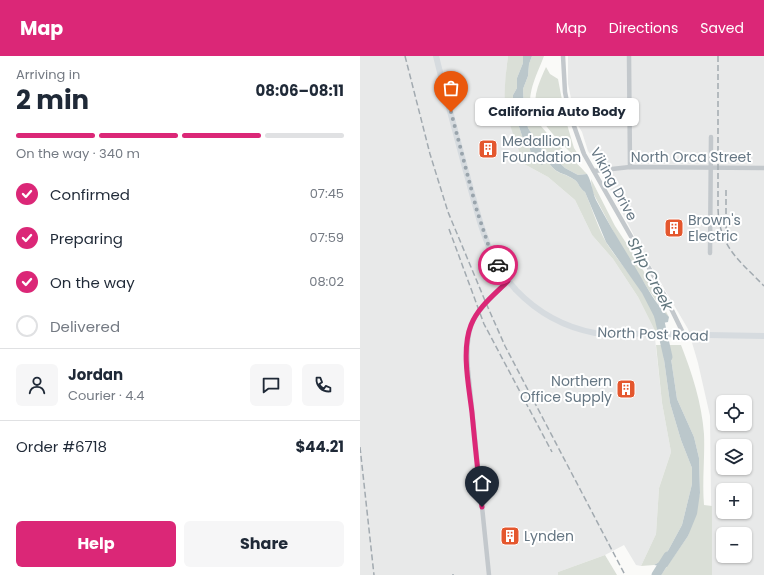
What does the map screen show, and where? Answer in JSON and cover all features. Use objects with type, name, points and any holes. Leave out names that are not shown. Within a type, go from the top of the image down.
[{"type":"street","name":"North Post Road","points":[[436,56],[483,231],[494,259],[508,281],[529,302],[541,312],[557,321],[574,328],[595,333],[764,336]]},
{"type":"street","name":"Viking Drive","points":[[563,56],[565,92],[569,112],[584,154],[665,296],[684,335]]},
{"type":"street","points":[[630,56],[630,166]]},
{"type":"street","points":[[710,253],[711,137]]},
{"type":"street","name":"North Orca Street","points":[[594,171],[630,166],[764,168]]},
{"type":"street","points":[[489,575],[466,344],[468,334],[475,317],[486,303],[508,281]]},
{"type":"shaded area","points":[[360,56],[508,56],[505,104],[524,164],[548,177],[575,200],[592,235],[613,259],[638,297],[654,329],[662,403],[671,452],[659,488],[656,534],[641,566],[636,565],[624,545],[605,555],[558,572],[558,575],[360,575]]},
{"type":"shaded area","points":[[508,56],[523,56],[523,63],[517,78],[517,88],[513,95],[513,108],[525,145],[529,145],[532,159],[547,160],[554,169],[575,180],[585,192],[606,242],[645,297],[656,320],[658,331],[655,331],[638,297],[613,259],[592,235],[575,200],[548,177],[524,164],[510,126],[506,110],[505,85]]},
{"type":"shaded area","points":[[523,56],[532,56],[529,64],[528,76],[523,89],[524,110],[528,128],[543,151],[549,153],[565,168],[578,175],[587,174],[596,200],[652,296],[669,317],[668,322],[658,324],[642,293],[606,242],[585,192],[576,181],[554,169],[547,160],[542,165],[532,159],[529,145],[525,145],[513,108],[513,95],[517,88],[517,78],[523,63]]},
{"type":"shaded area","points":[[532,56],[544,56],[530,96],[531,109],[534,116],[547,133],[587,174],[578,175],[565,168],[549,153],[543,151],[528,128],[524,110],[523,89],[528,76],[529,64]]},
{"type":"shaded area","points":[[568,56],[764,56],[764,575],[712,575],[710,416],[698,363],[688,329],[641,249],[596,162],[588,151],[582,132],[576,122],[568,84]]},
{"type":"shaded area","points":[[546,67],[550,74],[558,79],[566,121],[574,148],[581,159],[578,160],[557,138],[543,121],[538,112],[536,94]]},
{"type":"shaded area","points":[[591,179],[615,226],[638,261],[669,317],[665,314],[648,289],[621,246],[592,191]]},
{"type":"shaded area","points":[[656,345],[662,345],[670,403],[681,440],[692,468],[692,484],[682,525],[663,560],[654,565],[641,566],[656,534],[659,488],[671,452],[662,403]]},
{"type":"shaded area","points":[[662,345],[669,345],[677,399],[694,437],[699,458],[700,493],[697,514],[688,536],[667,567],[654,565],[663,560],[682,525],[692,484],[692,468],[681,440],[670,403]]},
{"type":"shaded area","points":[[669,345],[681,345],[699,400],[704,434],[704,505],[712,506],[712,575],[661,575],[688,536],[700,493],[699,458],[694,437],[677,399]]},
{"type":"shaded area","points":[[605,555],[617,575],[558,575],[558,572]]},
{"type":"waterway","name":"Ship Creek","points":[[658,313],[668,357]]},
{"type":"waterway","name":"Ship Creek","points":[[656,575],[668,556]]},
{"type":"railway","points":[[405,56],[430,154],[448,212],[486,303],[505,346],[625,575]]},
{"type":"railway","points":[[718,56],[719,221],[726,243],[732,252],[764,286]]},
{"type":"railway","points":[[726,190],[726,227],[729,240]]},
{"type":"railway","points":[[449,229],[484,324],[552,452]]},
{"type":"railway","points":[[360,447],[374,575]]},
{"type":"way so far","points":[[451,112],[483,231],[494,259],[498,265]]},
{"type":"place","name":"California Auto Body","points":[[451,112]]},
{"type":"place","name":"Medallion Foundation","points":[[488,149]]},
{"type":"place","name":"Brown's Electric","points":[[674,228]]},
{"type":"place","name":"Northern Office Supply","points":[[626,389]]},
{"type":"place","name":"Lynden","points":[[510,536]]},
{"type":"route","points":[[482,507],[466,344],[471,325],[479,311],[508,281],[498,265]]}]
